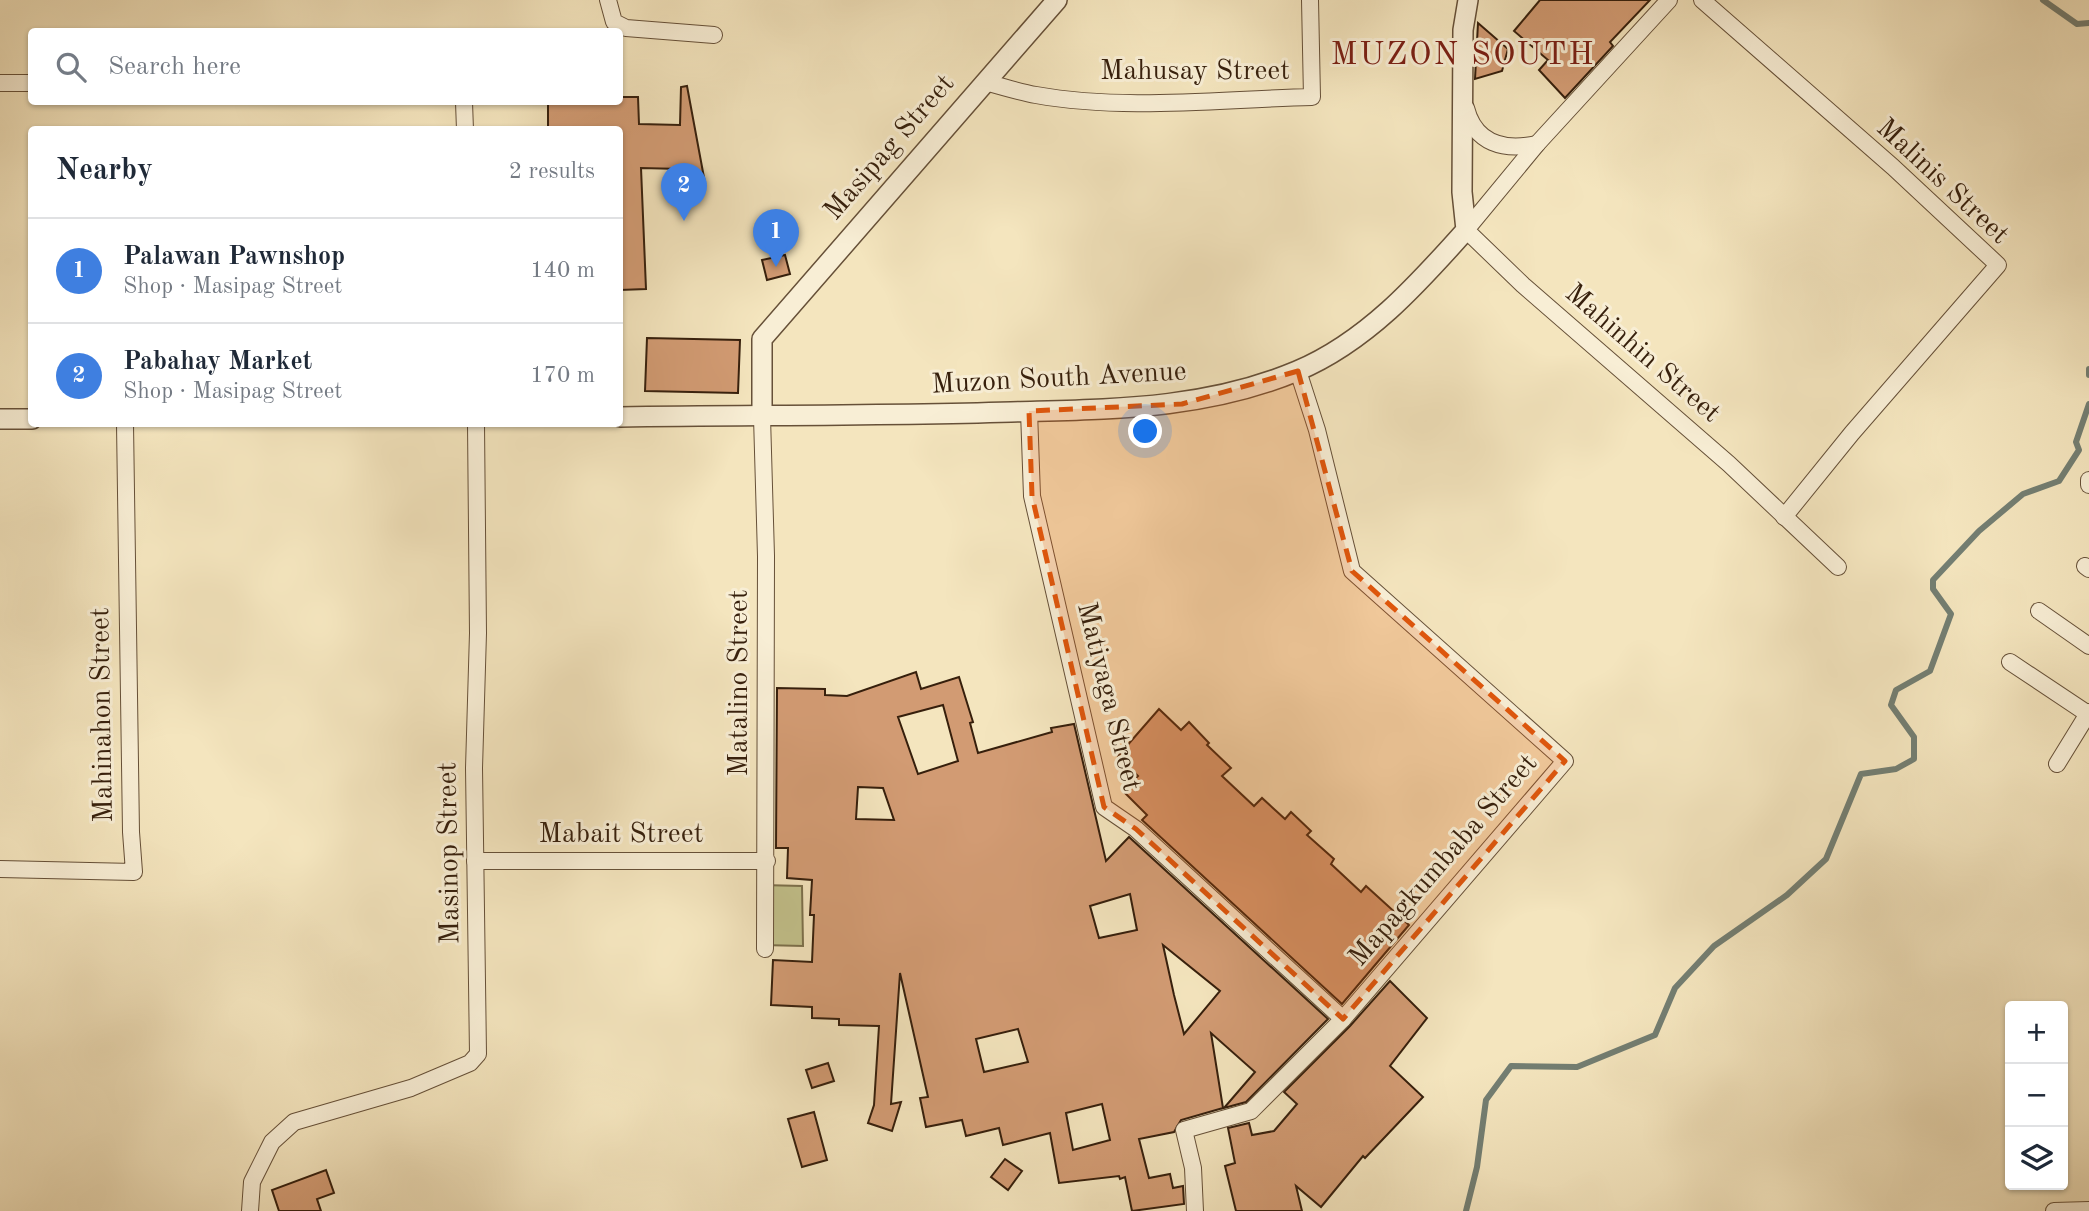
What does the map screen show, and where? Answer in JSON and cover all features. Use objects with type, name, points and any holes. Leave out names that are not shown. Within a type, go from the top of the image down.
[{"type":"street","points":[[608,0],[614,22],[626,28],[713,35]]},
{"type":"street","name":"Masipag Street","points":[[762,417],[762,340],[1057,0]]},
{"type":"street","name":"Mahusay Street","points":[[984,82],[1037,95],[1108,101],[1177,102],[1312,97],[1310,0]]},
{"type":"street","points":[[1466,230],[1462,192],[1463,30],[1468,0]]},
{"type":"street","points":[[1466,230],[1537,144],[1669,0]]},
{"type":"street","name":"Malinis Street","points":[[1702,0],[1842,126],[1893,167],[1998,265],[1852,433],[1784,517]]},
{"type":"street","points":[[0,83],[28,83]]},
{"type":"street","points":[[1463,95],[1470,124],[1486,139],[1513,149],[1537,144]]},
{"type":"street","points":[[464,105],[465,126]]},
{"type":"street","name":"Mahinhin Street","points":[[1466,230],[1523,285],[1728,464],[1838,567]]},
{"type":"street","name":"Muzon South Avenue","points":[[623,416],[762,417],[1030,411],[1182,404],[1248,389],[1298,371],[1332,352],[1389,312],[1466,230]]},
{"type":"street","name":"Mapagkumbaba Street","points":[[1298,371],[1317,429],[1352,571],[1565,761],[1343,1019]]},
{"type":"street","name":"Matiyaga Street","points":[[1030,411],[1032,496],[1104,807],[1136,829],[1343,1019]]},
{"type":"street","name":"Matalino Street","points":[[762,417],[767,861],[765,948]]},
{"type":"street","points":[[0,419],[28,419]]},
{"type":"street","name":"Mahinahon Street","points":[[0,869],[134,872],[125,427]]},
{"type":"street","name":"Masinop Street","points":[[250,1211],[252,1182],[271,1142],[294,1122],[411,1087],[470,1063],[478,1054],[475,861],[478,633],[476,427]]},
{"type":"street","points":[[2039,611],[2089,646]]},
{"type":"street","points":[[2010,663],[2088,713],[2057,765]]},
{"type":"street","name":"Mabait Street","points":[[475,861],[767,861]]},
{"type":"street","points":[[1195,1211],[1193,1167],[1184,1129],[1251,1111],[1343,1019]]},
{"type":"street","points":[[2054,1211],[2089,1210]]},
{"type":"highlighted area","points":[[1298,371],[1352,571],[1565,761],[1343,1019],[1136,829],[1104,807],[1032,496],[1029,411],[1182,404]]},
{"type":"shaded area","points":[[762,885],[802,886],[803,946],[759,945]]},
{"type":"building","points":[[1540,0],[1650,0],[1610,42],[1613,46],[1565,98],[1539,70],[1548,60],[1514,31]]},
{"type":"building","points":[[1478,23],[1508,49],[1502,71],[1475,79]]},
{"type":"building","points":[[687,86],[705,183],[681,181],[681,169],[641,168],[646,289],[623,290],[623,126],[548,126],[548,105],[623,105],[623,97],[638,97],[639,124],[680,125],[681,87]]},
{"type":"building","points":[[785,255],[790,274],[767,280],[762,260]]},
{"type":"building","points":[[647,338],[740,340],[738,393],[645,391]]},
{"type":"building","points":[[916,672],[921,689],[959,677],[973,722],[970,723],[978,753],[1052,732],[1051,728],[1074,724],[1106,861],[1129,837],[1328,1019],[1246,1102],[1224,1108],[1255,1072],[1211,1033],[1223,1108],[1181,1120],[1174,1132],[1139,1139],[1149,1178],[1170,1174],[1173,1188],[1183,1186],[1184,1204],[1132,1211],[1125,1177],[1059,1183],[1050,1133],[1003,1145],[999,1128],[966,1136],[962,1120],[926,1127],[920,1098],[928,1097],[900,973],[891,1104],[901,1102],[892,1131],[868,1123],[874,1105],[879,1026],[839,1025],[839,1019],[812,1018],[812,1007],[771,1005],[773,960],[812,962],[814,915],[810,915],[812,880],[787,878],[788,848],[776,848],[777,688],[825,689],[825,695],[847,696]],"holes":[[[943,705],[958,761],[918,774],[898,717]],[[858,787],[883,788],[894,820],[856,819]],[[1130,894],[1137,930],[1099,938],[1090,906]],[[1163,945],[1220,991],[1184,1034]],[[1018,1029],[1028,1062],[984,1072],[976,1039]],[[1102,1104],[1110,1140],[1073,1150],[1066,1113]]]},
{"type":"building","points":[[1159,709],[1181,730],[1189,722],[1209,743],[1207,745],[1231,768],[1222,776],[1254,806],[1262,798],[1285,819],[1291,812],[1311,831],[1307,835],[1334,859],[1331,864],[1361,892],[1366,886],[1409,925],[1342,1004],[1142,820],[1147,815],[1123,791],[1138,776],[1118,756]]},
{"type":"building","points":[[1390,981],[1427,1018],[1390,1066],[1423,1097],[1365,1158],[1363,1156],[1321,1207],[1296,1186],[1302,1211],[1236,1211],[1225,1166],[1235,1163],[1228,1128],[1249,1123],[1252,1135],[1274,1131],[1297,1104],[1284,1092],[1350,1026]]},
{"type":"building","points":[[828,1063],[834,1081],[812,1088],[806,1070]]},
{"type":"building","points":[[814,1112],[827,1160],[802,1167],[788,1119]]},
{"type":"building","points":[[1005,1159],[1022,1171],[1008,1190],[991,1177]]},
{"type":"building","points":[[326,1170],[334,1193],[317,1199],[321,1211],[279,1211],[272,1190]]},
{"type":"waterway","points":[[2043,0],[2077,24],[2089,23]]},
{"type":"waterway","points":[[2089,369],[2089,375]]},
{"type":"waterway","points":[[1466,1211],[1477,1167],[1486,1100],[1511,1066],[1577,1067],[1655,1035],[1675,988],[1714,946],[1787,895],[1826,859],[1861,774],[1896,769],[1914,759],[1914,737],[1891,705],[1896,690],[1930,671],[1951,614],[1933,589],[1933,580],[1979,531],[2023,494],[2059,481],[2079,450],[2076,442],[2089,404]]},
{"type":"place","name":"Pabahay Market","points":[[684,221]]},
{"type":"place","name":"Palawan Pawnshop","points":[[776,267]]},
{"type":"district","name":"MUZON SOUTH","points":[[1463,56]]}]
